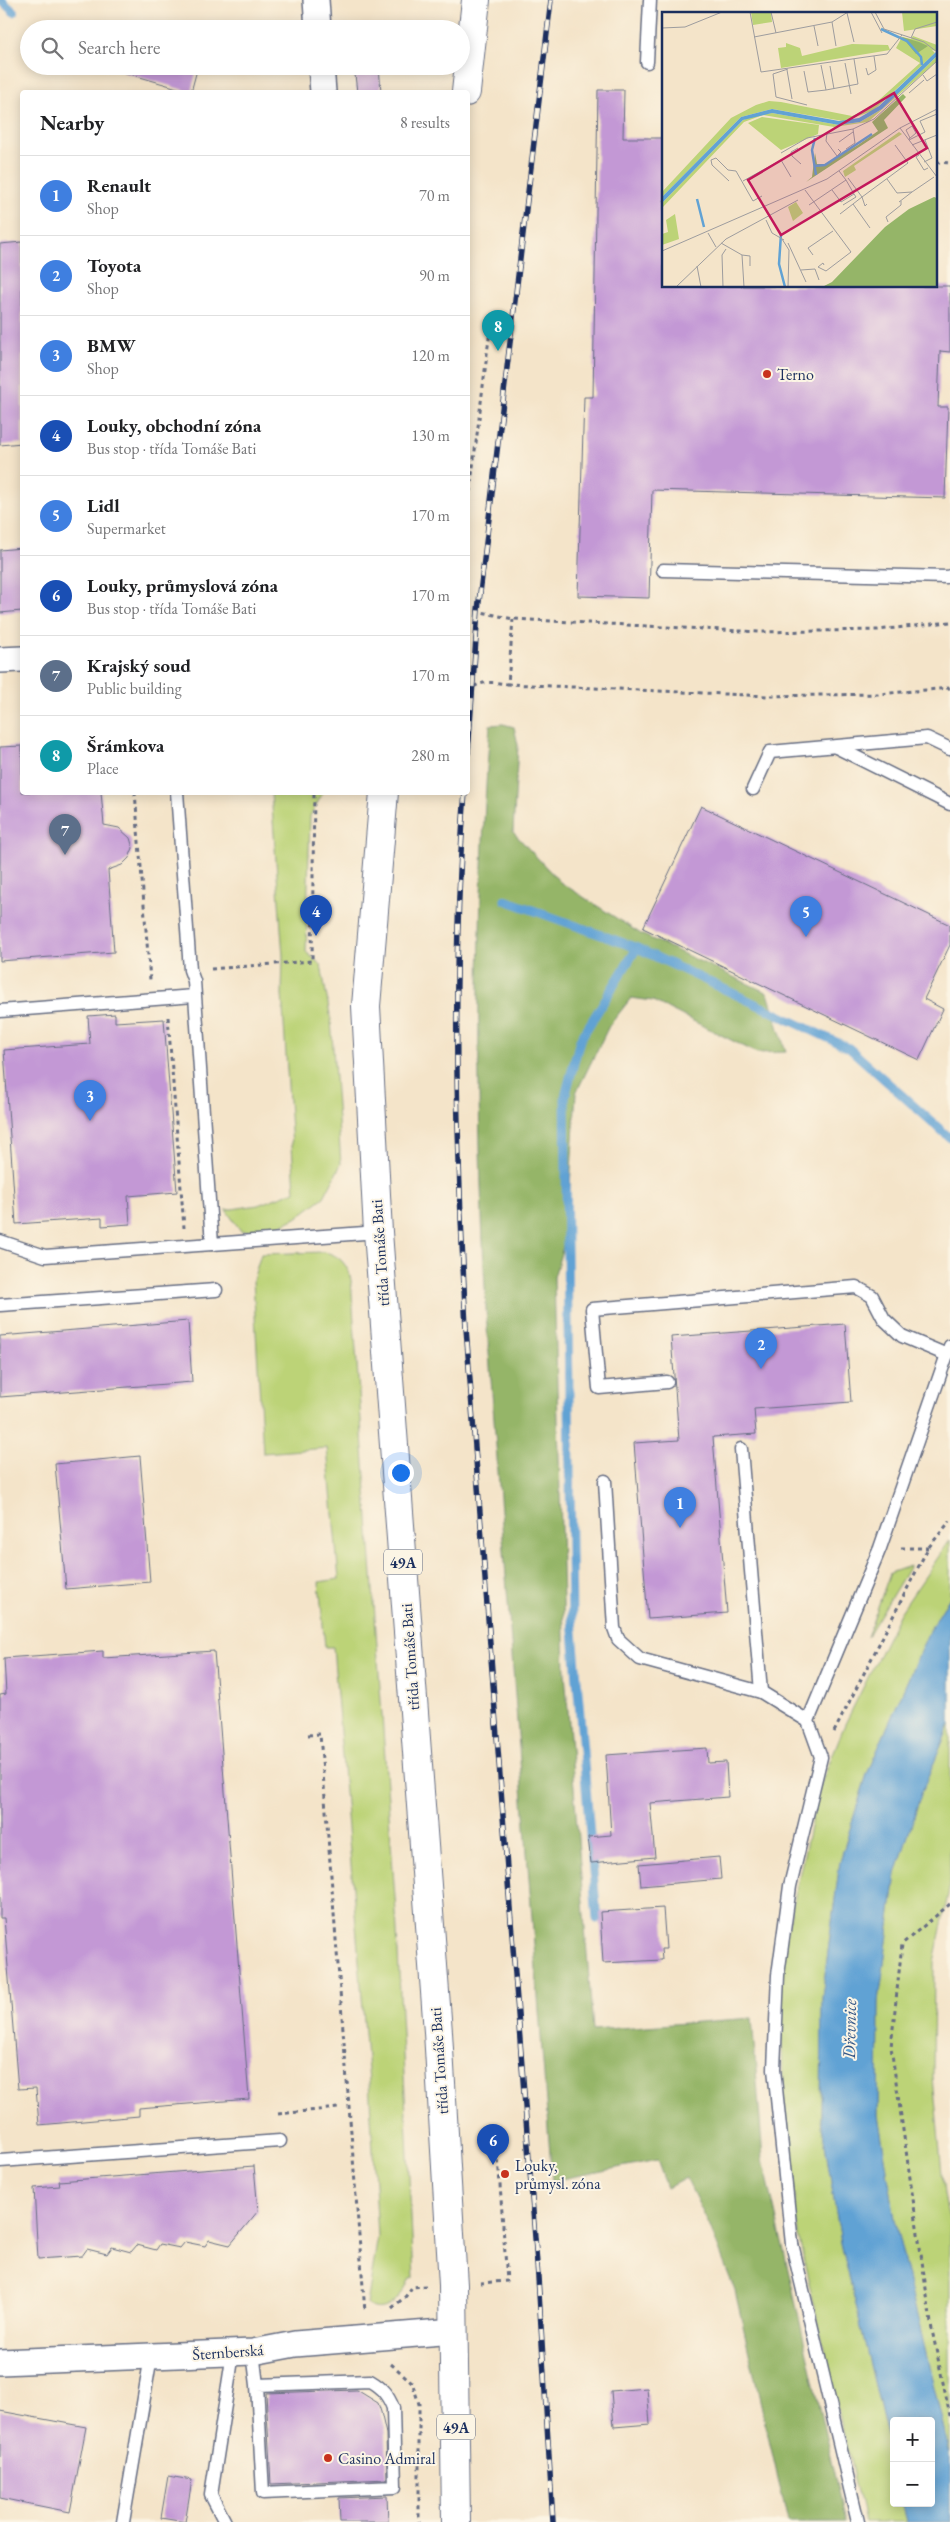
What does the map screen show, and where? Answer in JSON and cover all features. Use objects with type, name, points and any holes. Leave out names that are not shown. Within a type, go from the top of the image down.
[{"type":"main road","points":[[470,55],[476,0]]},
{"type":"main road","points":[[466,90],[468,75]]},
{"type":"main road","name":"třída Tomáše Bati","points":[[384,795],[366,1006],[378,1232],[438,2032],[454,2331],[456,2522]]},
{"type":"street","points":[[316,0],[317,20]]},
{"type":"street","points":[[322,75],[323,90]]},
{"type":"street","points":[[0,660],[20,658]]},
{"type":"street","name":"Šternberská","points":[[0,2362],[243,2352],[295,2344],[454,2331]]},
{"type":"lane","points":[[647,62],[650,0]]},
{"type":"lane","points":[[663,570],[950,576]]},
{"type":"lane","points":[[753,789],[770,752],[927,738],[950,749]]},
{"type":"lane","points":[[836,746],[950,804]]},
{"type":"lane","points":[[177,795],[190,970],[194,981],[212,1244]]},
{"type":"lane","points":[[0,1011],[194,996]]},
{"type":"lane","points":[[0,1241],[45,1256],[378,1232]]},
{"type":"lane","points":[[667,1382],[599,1388],[592,1309],[856,1287],[872,1296],[884,1319],[902,1336],[948,1351],[880,1548],[808,1721]]},
{"type":"lane","points":[[0,1305],[216,1290]]},
{"type":"lane","points":[[741,1449],[761,1692]]},
{"type":"lane","points":[[605,1481],[614,1628],[618,1639],[640,1659],[761,1692],[808,1721],[821,1757],[790,1886],[778,1975],[774,2069],[792,2244],[858,2522]]},
{"type":"lane","points":[[0,2161],[280,2141]]},
{"type":"lane","points":[[243,2352],[257,2385],[263,2493],[395,2487],[393,2408],[389,2397],[381,2388],[370,2382],[257,2385]]},
{"type":"lane","points":[[225,2522],[211,2495],[243,2352]]},
{"type":"lane","points":[[123,2522],[151,2356]]},
{"type":"path","points":[[470,491],[490,330]]},
{"type":"path","points":[[470,609],[513,619],[760,632],[878,630],[950,622]]},
{"type":"path","points":[[508,684],[513,619]]},
{"type":"path","points":[[470,690],[473,686],[491,681],[508,684],[768,696],[878,694],[950,688]]},
{"type":"path","points":[[190,970],[312,961],[314,795]]},
{"type":"path","points":[[821,1757],[928,1548],[950,1521]]},
{"type":"path","points":[[308,1735],[320,1734],[369,2360],[394,2365],[412,2382],[419,2404],[419,2522]]},
{"type":"path","points":[[950,1904],[902,1944],[891,2047],[932,2330],[950,2416]]},
{"type":"path","points":[[278,2114],[338,2108]]},
{"type":"green space","points":[[503,724],[514,727],[518,745],[513,832],[560,882],[641,934],[768,993],[786,1052],[757,1053],[653,1001],[631,998],[609,1026],[576,1093],[567,1233],[554,1277],[565,1673],[593,2030],[752,2018],[763,2159],[845,2522],[788,2522],[735,2291],[710,2227],[686,2178],[667,2188],[657,2160],[552,2181],[487,1327],[483,1252],[479,1101],[482,876],[490,725]]},
{"type":"green space","points":[[271,795],[322,795],[310,816],[306,952],[321,965],[331,1020],[341,1164],[324,1197],[296,1218],[269,1231],[241,1231],[226,1210],[258,1205],[295,1191],[282,994],[283,956]]},
{"type":"green space","points":[[324,1252],[334,1255],[342,1261],[351,1280],[396,1912],[414,2278],[409,2280],[393,2303],[381,2308],[367,2305],[378,2236],[369,2082],[333,1647],[325,1647],[319,1582],[339,1579],[327,1448],[263,1453],[253,1280],[261,1254]]},
{"type":"green space","points":[[950,1540],[950,1597],[929,1631],[867,1774],[840,1861],[822,1997],[821,2119],[841,2243],[890,2448],[890,2507],[904,2507],[907,2522],[864,2522],[798,2235],[783,2089],[780,1963],[818,1791],[845,1724],[900,1613]]},
{"type":"green space","points":[[910,1566],[867,1637],[890,1573]]},
{"type":"green space","points":[[950,1724],[950,1885],[934,1962],[933,2077],[944,2195],[950,2224],[950,2455],[897,2231],[878,2115],[879,2001],[896,1874],[921,1794]]},
{"type":"water","name":"Dřevnice","points":[[950,1597],[950,1724],[921,1794],[896,1874],[879,2001],[878,2115],[897,2231],[950,2455],[950,2522],[907,2522],[904,2507],[935,2507],[935,2417],[890,2417],[890,2448],[841,2243],[821,2119],[822,1997],[840,1861],[867,1774],[929,1631]]},
{"type":"building","points":[[133,75],[196,75],[192,90],[184,90]]},
{"type":"building","points":[[355,75],[380,75],[381,90],[357,90]]},
{"type":"building","name":"Terno","points":[[598,90],[624,90],[623,138],[662,138],[662,288],[938,288],[938,286],[950,286],[950,352],[940,351],[938,407],[948,407],[945,498],[652,490],[649,598],[578,596],[584,397],[593,397]]},
{"type":"building","points":[[20,242],[20,443],[0,445],[0,244]]},
{"type":"building","points":[[20,548],[20,611],[0,613],[0,550]]},
{"type":"building","points":[[20,746],[20,795],[101,795],[104,825],[119,828],[130,838],[133,848],[129,858],[122,865],[108,870],[114,952],[0,961],[0,747]]},
{"type":"building","points":[[701,806],[950,925],[950,945],[924,999],[943,1009],[919,1060],[643,928]]},
{"type":"building","points":[[115,1014],[115,1022],[164,1019],[177,1192],[128,1196],[130,1224],[102,1226],[102,1218],[16,1224],[4,1050],[90,1044],[88,1016]]},
{"type":"building","points":[[188,1321],[192,1382],[0,1397],[0,1336]]},
{"type":"building","points":[[845,1324],[851,1402],[754,1409],[756,1434],[713,1437],[727,1613],[648,1619],[634,1443],[679,1440],[671,1337]]},
{"type":"building","points":[[140,1456],[150,1582],[66,1589],[55,1464]]},
{"type":"building","points":[[103,1651],[103,1658],[214,1651],[249,2099],[139,2108],[139,2116],[39,2125],[36,2088],[18,2089],[4,1918],[0,1918],[0,1695],[6,1694],[4,1658]]},
{"type":"building","points":[[707,1748],[708,1763],[726,1762],[728,1797],[650,1803],[655,1857],[591,1863],[588,1837],[611,1835],[606,1755]]},
{"type":"building","points":[[719,1857],[721,1879],[641,1886],[639,1864]]},
{"type":"building","points":[[663,1908],[666,1949],[661,1949],[662,1960],[603,1963],[600,1912]]},
{"type":"building","points":[[254,2166],[258,2211],[230,2245],[209,2240],[205,2246],[185,2242],[180,2248],[160,2244],[156,2250],[137,2245],[131,2252],[112,2247],[107,2254],[87,2249],[82,2256],[38,2259],[34,2188],[60,2186],[59,2181]]},
{"type":"building","points":[[647,2388],[650,2424],[614,2427],[611,2391]]},
{"type":"building","name":"Casino Admiral","points":[[357,2390],[378,2403],[386,2434],[387,2479],[271,2484],[266,2393]]},
{"type":"building","points":[[0,2411],[86,2427],[70,2512],[0,2498]]},
{"type":"building","points":[[168,2476],[192,2480],[185,2522],[161,2518]]},
{"type":"building","points":[[387,2496],[388,2522],[340,2522],[339,2498]]},
{"type":"waterway","points":[[1,0],[14,12]]},
{"type":"waterway","points":[[505,900],[637,948],[849,1048],[950,1138]]},
{"type":"waterway","points":[[597,1919],[572,1619],[565,1097],[580,1040],[637,948]]},
{"type":"railway","points":[[470,724],[478,610],[551,0]]},
{"type":"railway","points":[[465,795],[458,926],[457,1060],[466,1328],[538,2277],[553,2522]]},
{"type":"place","name":"Šrámkova","points":[[498,351]]},
{"type":"place","name":"Terno","points":[[767,374]]},
{"type":"place","name":"Krajský soud","points":[[65,855]]},
{"type":"place","name":"Louky, obchodní zóna","points":[[316,936]]},
{"type":"place","name":"Lidl","points":[[806,937]]},
{"type":"place","name":"BMW","points":[[90,1121]]},
{"type":"place","name":"Toyota","points":[[761,1369]]},
{"type":"place","name":"Renault","points":[[680,1528]]},
{"type":"place","name":"Louky, průmyslová zóna","points":[[493,2165]]},
{"type":"place","name":"Louky, průmysl. zóna","points":[[505,2174]]},
{"type":"place","name":"Casino Admiral","points":[[328,2458]]}]
